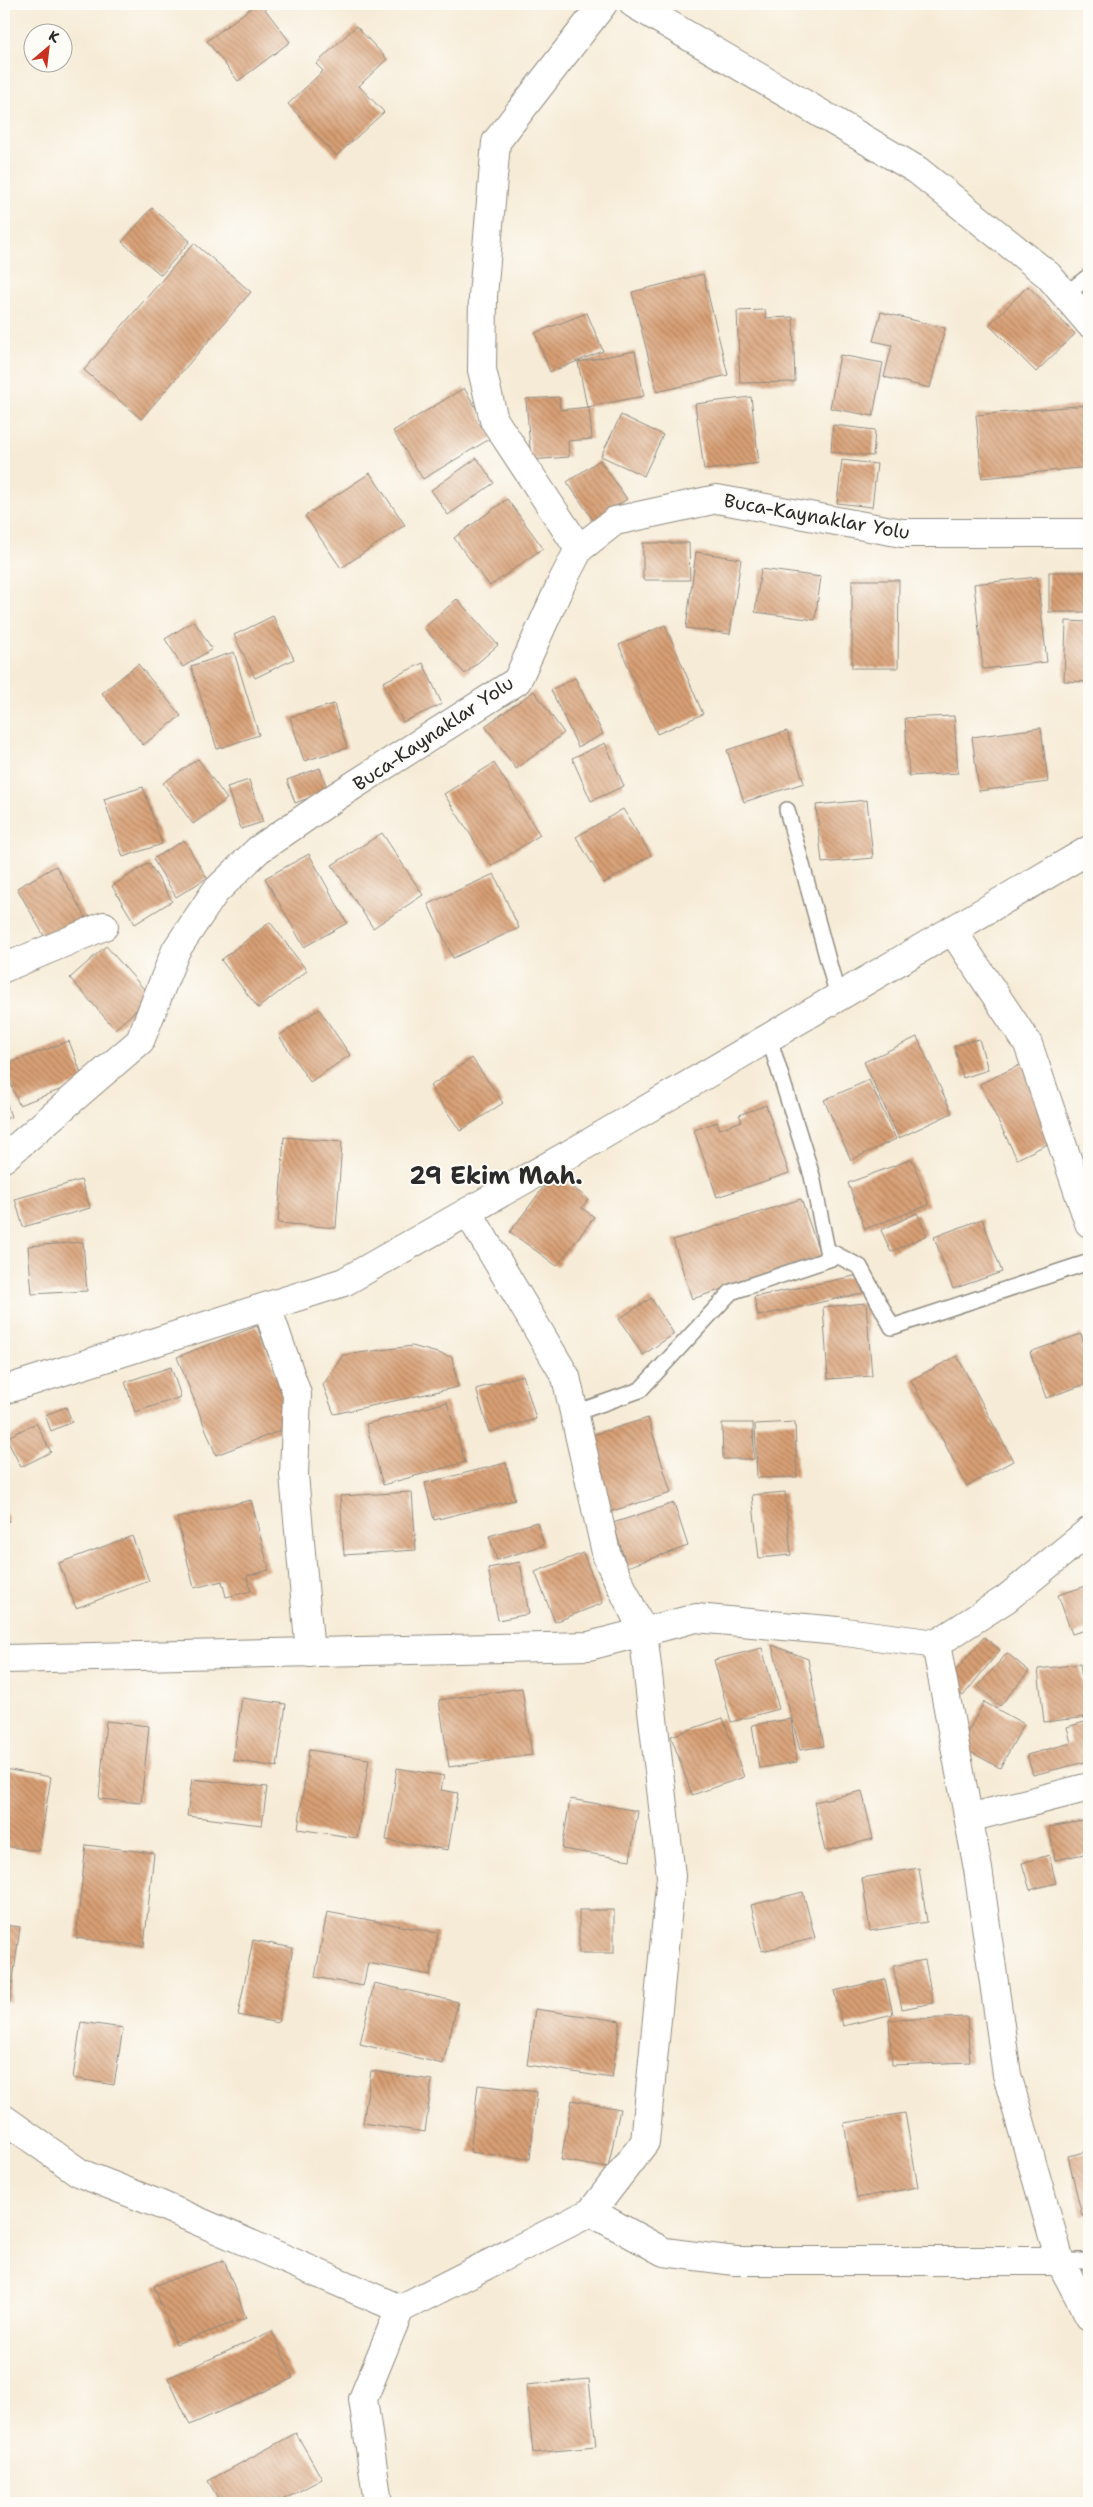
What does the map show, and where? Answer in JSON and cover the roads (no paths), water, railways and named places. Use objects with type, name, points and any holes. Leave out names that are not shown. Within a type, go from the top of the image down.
[{"type":"street","points":[[579,549],[494,420],[482,370],[483,296],[496,142],[603,4]]},
{"type":"street","points":[[634,4],[917,170],[1048,275],[1089,323]]},
{"type":"street","name":"Buca-Kaynaklar Yolu","points":[[4,1158],[140,1041],[176,950],[215,892],[258,850],[337,796],[517,681],[579,549],[615,521],[716,499],[902,533],[1089,533]]},
{"type":"street","points":[[4,1390],[344,1282],[769,1038],[1089,850]]},
{"type":"street","points":[[4,968],[104,926]]},
{"type":"street","points":[[952,930],[1028,1044],[1089,1223]]},
{"type":"street","points":[[378,2503],[363,2399],[400,2308],[591,2212],[645,2142],[671,1876],[643,1632],[606,1557],[566,1377],[468,1212]]},
{"type":"street","points":[[267,1307],[297,1394],[294,1475],[310,1653]]},
{"type":"street","points":[[4,1659],[589,1646],[696,1618],[838,1630],[936,1644],[1006,1599],[1089,1531]]},
{"type":"street","points":[[936,1644],[969,1818],[1007,2075],[1060,2261],[1089,2316]]},
{"type":"street","points":[[969,1818],[1089,1787]]},
{"type":"street","points":[[4,2119],[80,2173],[161,2204],[400,2308]]},
{"type":"street","points":[[591,2212],[664,2252],[735,2261],[1060,2261]]},
{"type":"lane","points":[[1065,295],[1089,276]]},
{"type":"lane","points":[[787,810],[838,997]]},
{"type":"lane","points":[[769,1038],[812,1176],[826,1250],[860,1267],[892,1327],[1089,1262]]},
{"type":"lane","points":[[575,1414],[640,1390],[731,1292],[838,1256]]},
{"type":"lane","points":[[1060,2261],[1089,2261]]},
{"type":"district","name":"29 Ekim Mah.","points":[[496,1176]]}]
